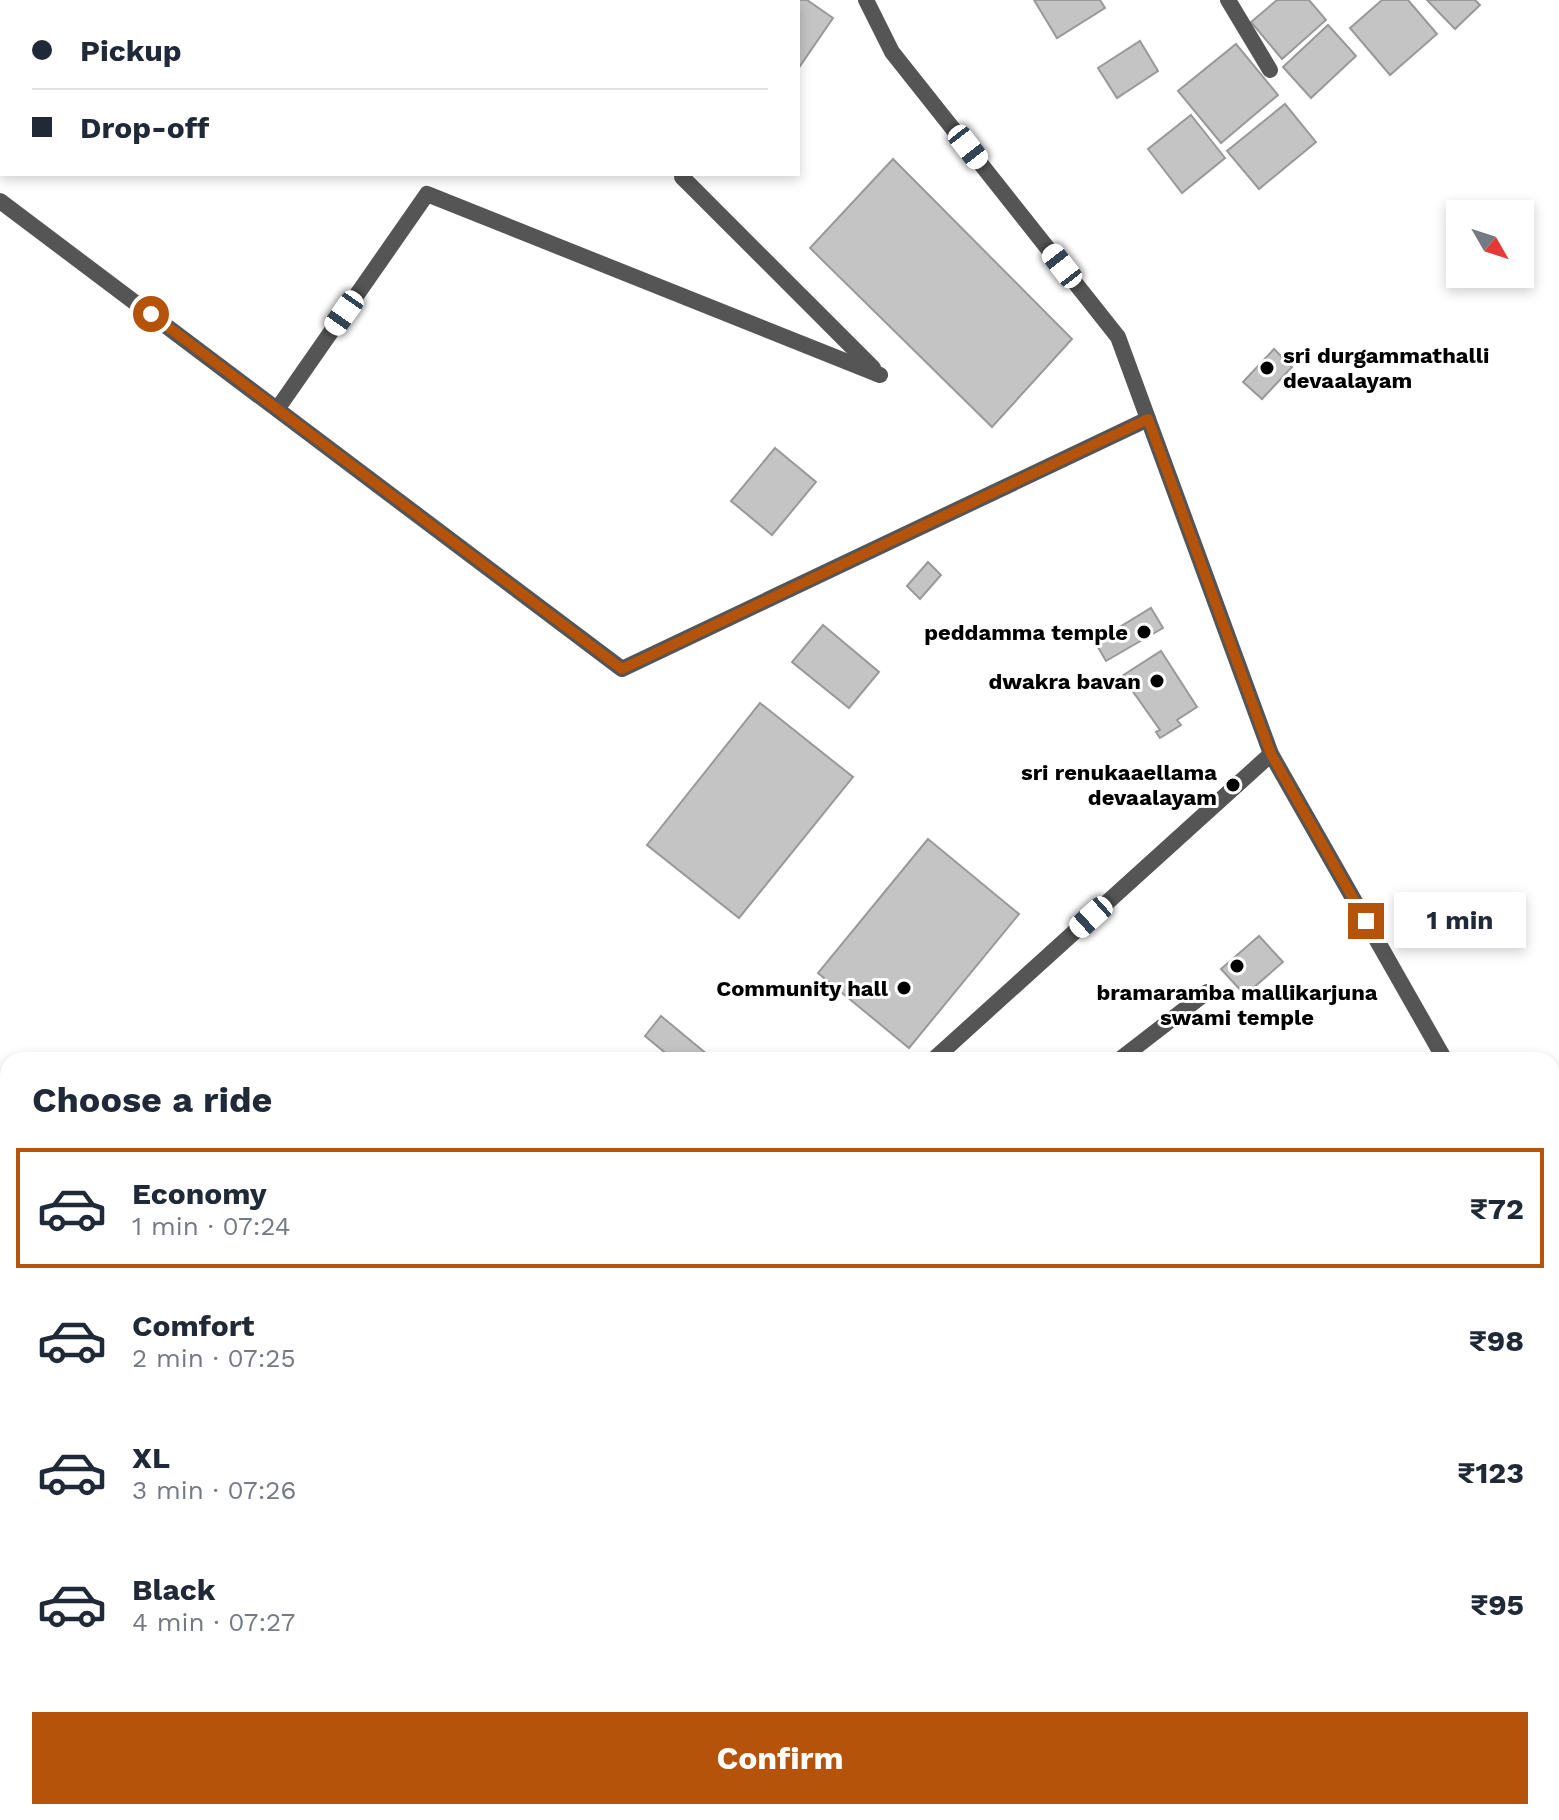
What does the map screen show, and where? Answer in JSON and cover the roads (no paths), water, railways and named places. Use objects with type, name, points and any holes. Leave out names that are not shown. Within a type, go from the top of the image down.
[{"type":"street","points":[[866,0],[892,52],[1118,337],[1271,754],[1440,1052]]},
{"type":"street","points":[[1228,0],[1270,70]]},
{"type":"street","points":[[278,408],[427,194],[880,375],[682,177]]},
{"type":"street","points":[[0,201],[622,669],[1148,419]]},
{"type":"street","points":[[942,1052],[1271,754]]},
{"type":"street","points":[[1129,1052],[1207,992]]},
{"type":"place","name":"sri durgammathalli devaalayam","points":[[1267,368]]},
{"type":"place","name":"peddamma temple","points":[[1144,632]]},
{"type":"place","name":"dwakra bavan","points":[[1157,681]]},
{"type":"place","name":"sri renukaaellama devaalayam","points":[[1233,785]]},
{"type":"place","name":"bramaramba mallikarjuna swami temple","points":[[1237,966]]},
{"type":"place","name":"Community hall","points":[[904,988]]}]
